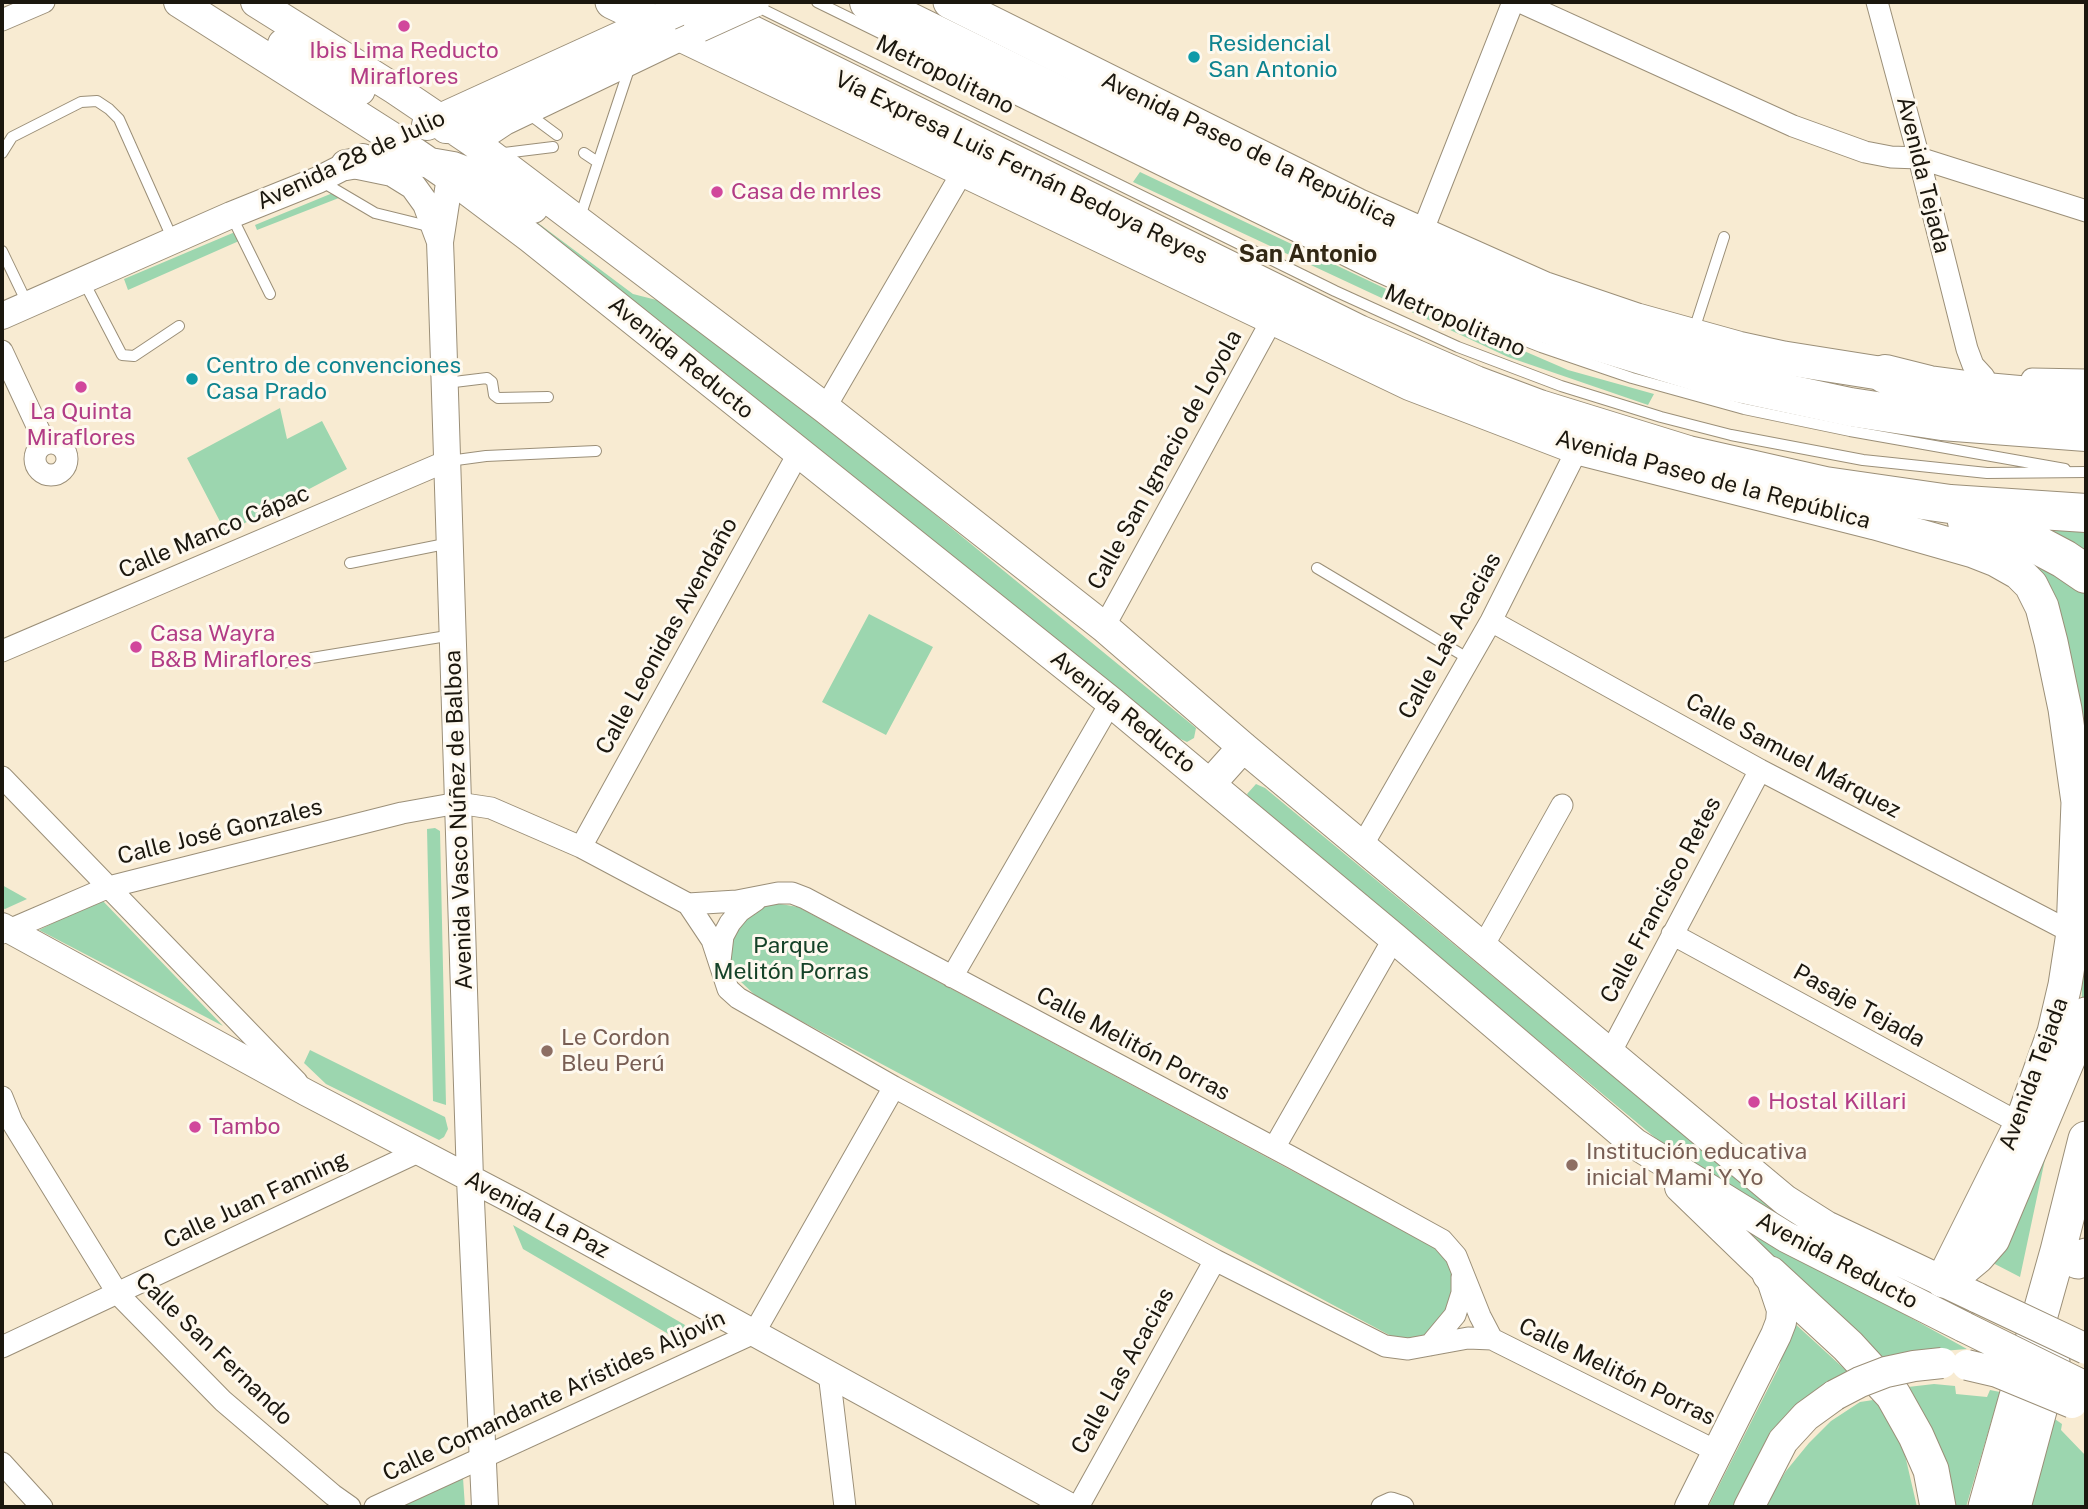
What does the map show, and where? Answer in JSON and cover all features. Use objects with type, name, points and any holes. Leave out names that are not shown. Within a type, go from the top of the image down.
[{"type":"highway","points":[[869,2],[1387,257],[1491,303],[1564,330],[1667,364],[1812,400],[1942,421],[2086,432]]},
{"type":"highway","name":"Vía Expresa Luis Fernán Bedoya Reyes","points":[[680,17],[1357,334],[1475,385],[1582,424],[1688,455],[1776,476],[1895,498],[2086,513]]},
{"type":"highway","points":[[1885,374],[1929,385],[1978,374],[2086,401]]},
{"type":"highway","points":[[1895,498],[2032,542],[2086,574]]},
{"type":"highway","points":[[1943,1280],[1977,1256],[1992,1238],[2086,1015]]},
{"type":"highway","points":[[1986,1507],[2077,1251],[2049,1197],[2076,1072],[2086,1053]]},
{"type":"highway","points":[[2013,1507],[2077,1251],[2086,1139]]},
{"type":"highway","points":[[1770,1274],[1848,1346],[1893,1395],[1931,1470],[1938,1507]]},
{"type":"main road","name":"Avenida Reducto","points":[[179,2],[443,168],[1210,783],[1634,1143],[1786,1237],[1964,1327],[2083,1404]]},
{"type":"main road","name":"Avenida Reducto","points":[[185,2],[265,11],[457,134],[579,220],[825,408],[1104,627],[1609,1055],[1801,1212],[2086,1349]]},
{"type":"main road","name":"Avenida Paseo de la República","points":[[612,2],[680,17],[963,171],[1411,384],[1578,448],[1875,523],[1973,551],[2019,573]]},
{"type":"main road","name":"Avenida 28 de Julio","points":[[457,134],[680,17],[754,2]]},
{"type":"main road","name":"Avenida Paseo de la República","points":[[950,2],[1421,235],[1582,302],[1692,336],[1784,358],[1885,374]]},
{"type":"main road","name":"Avenida 28 de Julio","points":[[396,140],[457,134],[514,115],[633,58],[680,17]]},
{"type":"main road","name":"Avenida Vasco Núñez de Balboa","points":[[443,168],[465,149],[457,134]]},
{"type":"main road","points":[[346,165],[386,158],[443,168],[487,180],[521,199],[642,290],[662,298],[683,299]]},
{"type":"main road","name":"Avenida Tejada","points":[[1943,1280],[2021,1124],[2054,1032],[2073,933],[2078,802],[2065,709],[2042,607],[2031,585],[2019,573]]},
{"type":"main road","points":[[1210,783],[1243,747]]},
{"type":"main road","points":[[1634,1143],[1770,1274],[1780,1303],[1781,1322],[1690,1507]]},
{"type":"main road","points":[[1749,1507],[1783,1441],[1806,1416],[1835,1395],[1886,1372],[1914,1366],[1954,1364],[2009,1377],[2083,1404]]},
{"type":"street","points":[[2,20],[44,2]]},
{"type":"street","points":[[1421,235],[1513,2]]},
{"type":"street","points":[[1520,2],[1793,126],[1865,152],[1919,158],[2086,211]]},
{"type":"street","name":"Avenida Tejada","points":[[1877,2],[1978,374]]},
{"type":"street","name":"Avenida 28 de Julio","points":[[2,316],[231,215],[318,180],[396,140]]},
{"type":"street","points":[[346,165],[373,167],[404,178],[419,193],[438,235]]},
{"type":"street","name":"Avenida Vasco Núñez de Balboa","points":[[443,168],[438,235],[470,1179],[485,1507]]},
{"type":"street","points":[[825,408],[963,171]]},
{"type":"street","name":"Calle San Ignacio de Loyola","points":[[1104,627],[1273,318]]},
{"type":"street","points":[[2,351],[45,443]]},
{"type":"street","name":"Avenida Paseo de la República","points":[[1885,374],[1978,374],[2086,380]]},
{"type":"street","name":"Calle Las Acacias","points":[[1362,846],[1491,621],[1578,448]]},
{"type":"street","name":"Calle Leonidas Avendaño","points":[[580,846],[799,452]]},
{"type":"street","name":"Calle Manco Cápac","points":[[2,651],[447,461]]},
{"type":"street","name":"Calle Samuel Márquez","points":[[1491,621],[1760,770],[2073,933]]},
{"type":"street","points":[[952,976],[1111,702]]},
{"type":"street","name":"Calle Francisco Retes","points":[[1609,1055],[1760,770]]},
{"type":"street","points":[[2,777],[307,1093]]},
{"type":"street","name":"Calle Melitón Porras","points":[[458,803],[491,808],[580,846],[688,904],[712,940],[729,989],[738,998],[894,1087],[1215,1260],[1385,1346],[1408,1349],[1468,1338],[1492,1339],[1718,1452]]},
{"type":"street","name":"Calle José Gonzales","points":[[4,930],[109,887],[402,813],[458,803]]},
{"type":"street","points":[[1482,947],[1562,805]]},
{"type":"street","name":"Calle Melitón Porras","points":[[688,904],[792,893],[805,898],[1273,1148],[1441,1240],[1456,1256],[1492,1339]]},
{"type":"street","points":[[720,961],[723,936],[730,923],[740,911],[762,896]]},
{"type":"street","name":"Avenida La Paz","points":[[4,930],[829,1373],[1071,1507]]},
{"type":"street","name":"Pasaje Tejada","points":[[1672,934],[2021,1124]]},
{"type":"street","points":[[1273,1148],[1395,938]]},
{"type":"street","points":[[754,1333],[894,1087]]},
{"type":"street","name":"Calle San Fernando","points":[[2,1097],[12,1122],[118,1294],[223,1401],[332,1495],[350,1507]]},
{"type":"street","name":"Calle Juan Fanning","points":[[2,1347],[418,1152]]},
{"type":"street","name":"Calle Las Acacias","points":[[1078,1507],[1215,1260]]},
{"type":"street","points":[[1430,1345],[1455,1315],[1462,1293],[1462,1269]]},
{"type":"street","name":"Calle Comandante Arístides Aljovín","points":[[375,1507],[754,1333]]},
{"type":"street","points":[[829,1373],[845,1507]]},
{"type":"street","points":[[2,1463],[42,1507]]},
{"type":"street","points":[[1382,1507],[1391,1503],[1403,1507]]},
{"type":"lane","name":"Metropolitano","points":[[747,2],[1335,291],[1458,347],[1562,387],[1731,435],[1863,460],[1987,474],[2083,472]]},
{"type":"lane","name":"Metropolitano","points":[[817,2],[1364,270],[1436,304],[1541,347],[1632,378],[1744,409],[1850,431],[2083,472]]},
{"type":"lane","points":[[579,220],[596,162],[633,58]]},
{"type":"lane","points":[[2,152],[12,138],[81,102],[96,101],[119,119],[173,240]]},
{"type":"lane","points":[[514,115],[557,135]]},
{"type":"lane","points":[[457,134],[553,147]]},
{"type":"lane","points":[[584,153],[596,162]]},
{"type":"lane","points":[[318,180],[375,213],[438,235]]},
{"type":"lane","points":[[231,215],[270,294]]},
{"type":"lane","points":[[1692,336],[1724,237]]},
{"type":"lane","points":[[2,251],[27,305]]},
{"type":"lane","points":[[83,280],[122,355],[134,356],[179,326]]},
{"type":"lane","points":[[445,383],[487,378],[492,382],[494,395],[498,398],[548,397]]},
{"type":"lane","points":[[447,461],[486,456],[596,452]]},
{"type":"lane","points":[[350,563],[450,543]]},
{"type":"lane","points":[[1317,568],[1469,659]]},
{"type":"lane","points":[[281,663],[453,635]]},
{"type":"green space","points":[[1140,172],[1443,316],[1568,370],[1654,394],[1648,405],[1508,357],[1133,182]]},
{"type":"green space","points":[[340,190],[349,194],[257,230],[255,225]]},
{"type":"green space","points":[[506,199],[633,294],[680,306],[1196,728],[1194,738],[1187,742],[1176,737],[502,202]]},
{"type":"green space","points":[[235,232],[239,241],[128,290],[124,279]]},
{"type":"green space","points":[[280,408],[287,439],[322,421],[347,469],[226,533],[187,458]]},
{"type":"green space","points":[[2032,527],[2086,528],[2086,567]]},
{"type":"green space","points":[[2022,555],[2064,572],[2086,593],[2086,1002],[2081,1015],[2085,916]]},
{"type":"green space","points":[[869,614],[933,647],[886,735],[822,702]]},
{"type":"green space","points":[[1256,784],[1265,788],[1584,1052],[1800,1224],[1796,1230],[1670,1150],[1252,803],[1247,794]]},
{"type":"green space","points":[[435,828],[440,831],[446,1105],[433,1101],[427,829]]},
{"type":"green space","points":[[2,885],[27,899],[2,908]]},
{"type":"green space","points":[[101,899],[223,1026],[39,930]]},
{"type":"green space","name":"Parque Melitón Porras","points":[[775,903],[798,907],[1431,1245],[1446,1260],[1453,1277],[1452,1307],[1428,1334],[1411,1338],[1393,1337],[758,998],[740,981],[729,963],[730,929],[756,906]]},
{"type":"green space","points":[[310,1050],[445,1117],[448,1129],[444,1137],[439,1140],[326,1084],[304,1063]]},
{"type":"green space","points":[[2054,1117],[2020,1277],[1991,1262]]},
{"type":"green space","points":[[1733,1224],[1747,1227],[1967,1349],[1893,1355],[1874,1360]]},
{"type":"green space","points":[[513,1225],[685,1325],[677,1339],[523,1249]]},
{"type":"green space","points":[[1792,1321],[1851,1375],[1806,1397],[1767,1445],[1735,1507],[1708,1507],[1779,1367]]},
{"type":"green space","points":[[1934,1384],[1955,1386],[1956,1394],[1987,1397],[1990,1390],[2000,1392],[1966,1507],[1950,1507],[1945,1464],[1936,1439],[1908,1387]]},
{"type":"green space","points":[[1873,1400],[1886,1413],[1902,1442],[1917,1507],[1764,1507],[1786,1471],[1831,1421],[1860,1402]]},
{"type":"green space","points":[[2049,1415],[2062,1424],[2061,1430],[2086,1456],[2086,1507],[2023,1507]]},
{"type":"green space","points":[[459,1474],[463,1478],[465,1507],[393,1507]]},
{"type":"place","name":"Ibis Lima Reducto Miraflores","points":[[404,26]]},
{"type":"place","name":"Residencial San Antonio","points":[[1194,57]]},
{"type":"place","name":"Casa de mrles","points":[[717,192]]},
{"type":"place","name":"Centro de convenciones Casa Prado","points":[[192,379]]},
{"type":"place","name":"La Quinta Miraflores","points":[[81,387]]},
{"type":"place","name":"Casa Wayra B&B Miraflores","points":[[136,647]]},
{"type":"place","name":"Le Cordon Bleu Perú","points":[[547,1051]]},
{"type":"place","name":"Hostal Killari","points":[[1754,1102]]},
{"type":"place","name":"Tambo","points":[[195,1127]]},
{"type":"place","name":"Institución educativa inicial Mami Y Yo","points":[[1572,1165]]},
{"type":"district","name":"San Antonio","points":[[1308,255]]}]
